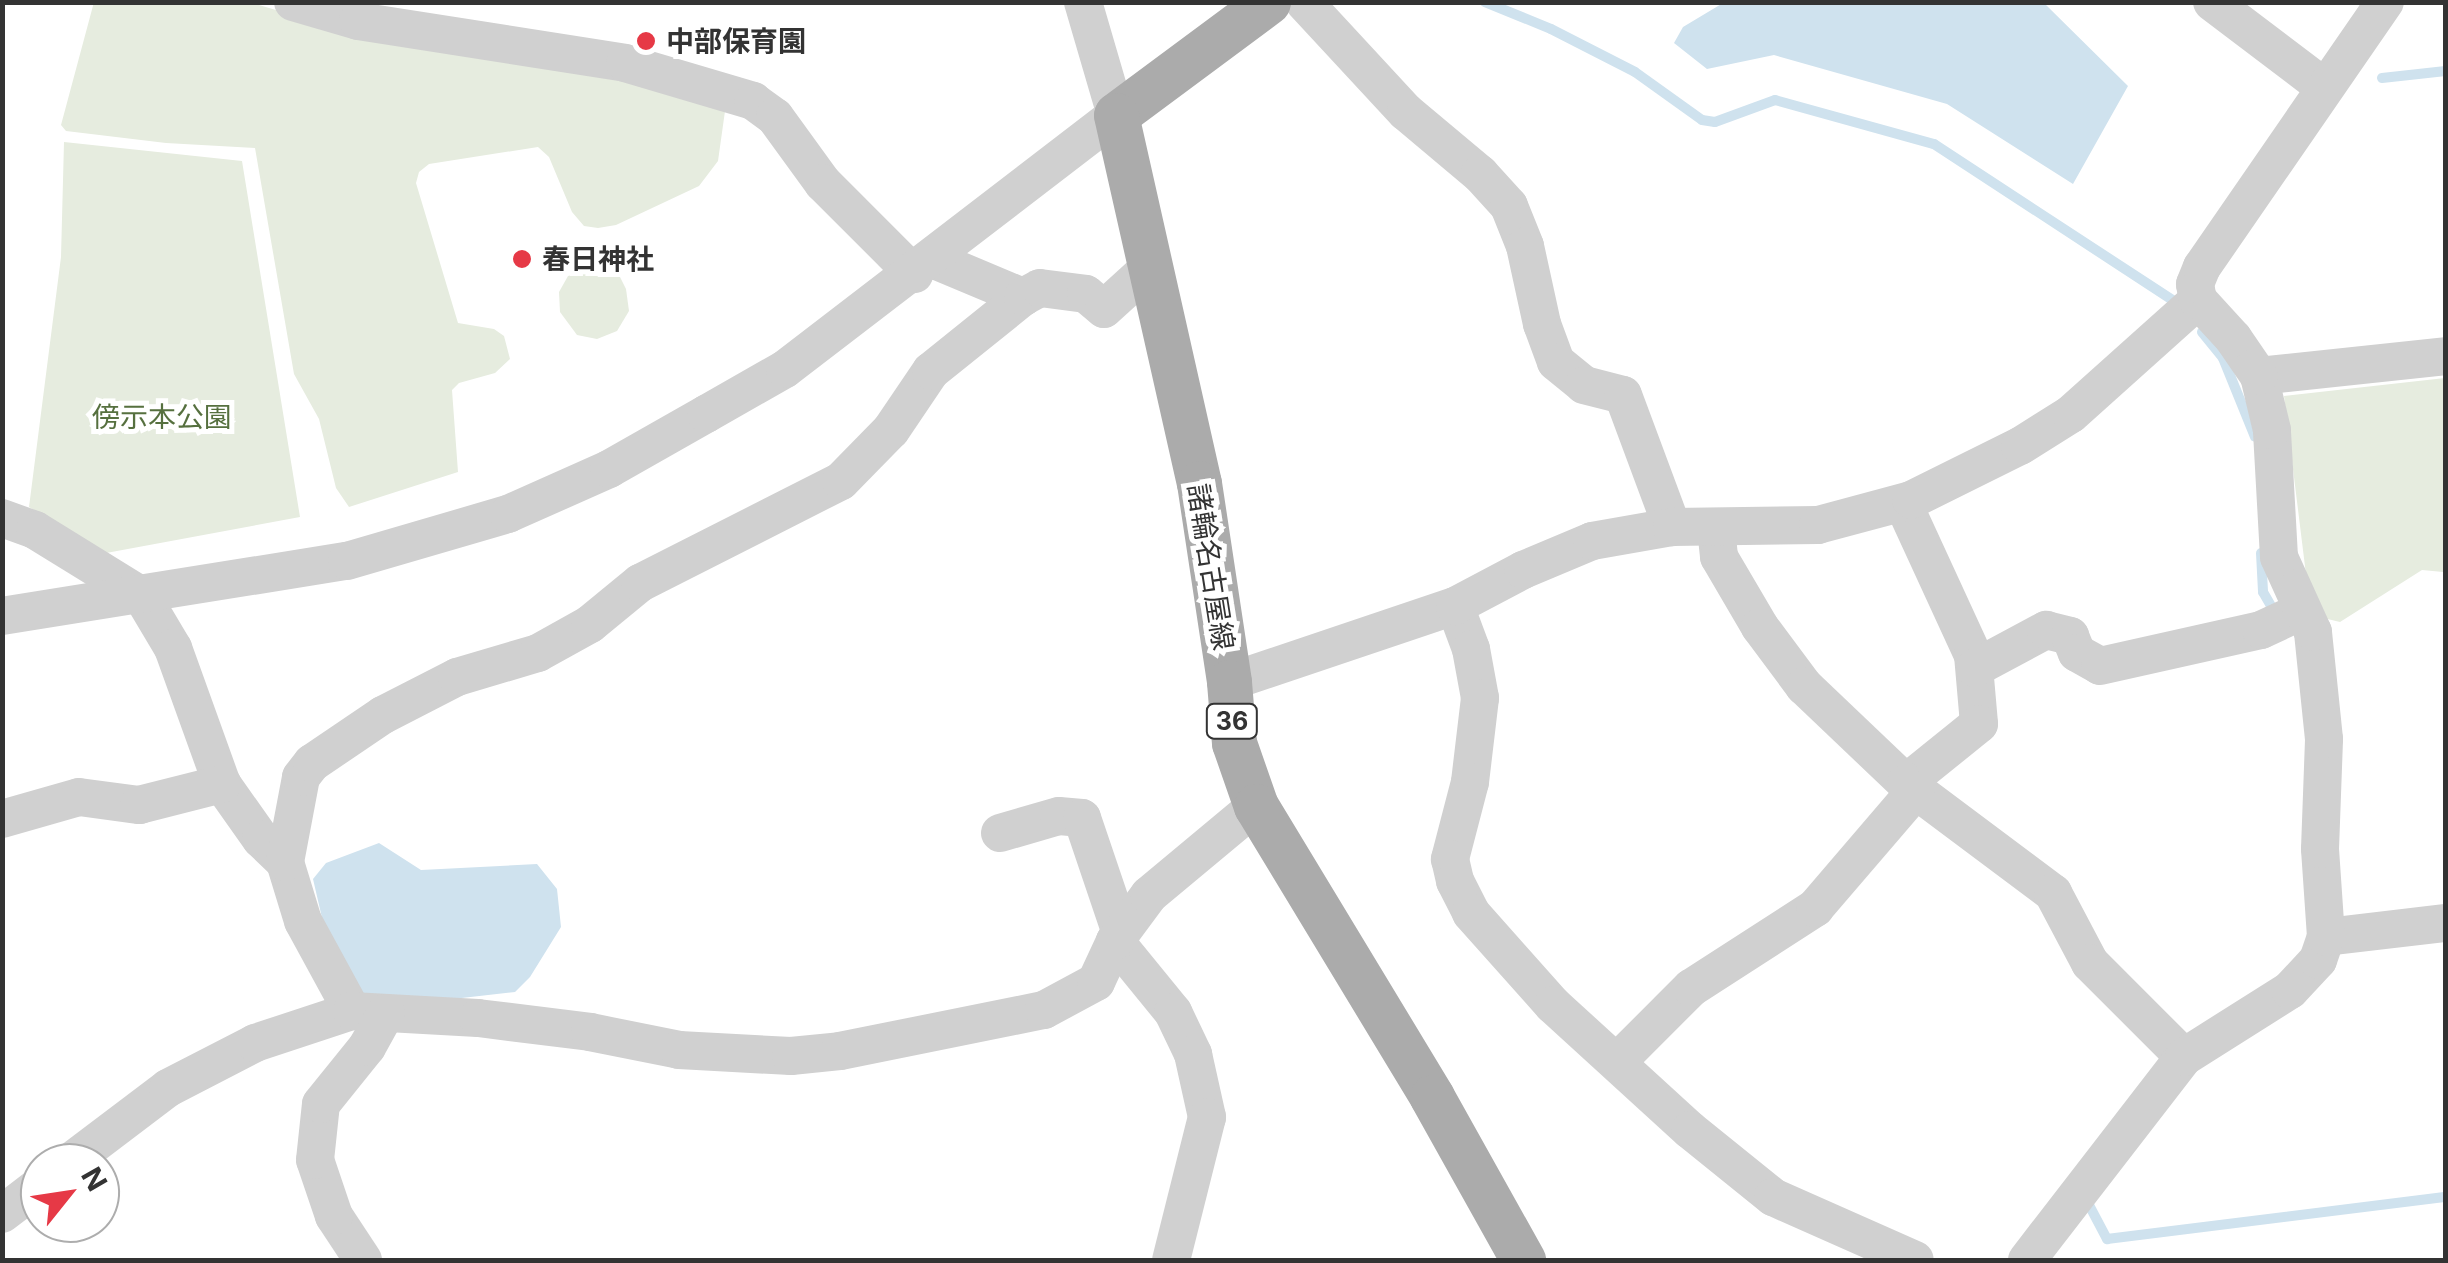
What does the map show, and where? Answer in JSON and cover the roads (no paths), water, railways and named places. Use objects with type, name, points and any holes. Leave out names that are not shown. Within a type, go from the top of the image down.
[{"type":"main road","points":[[1116,116],[1268,2]]},
{"type":"main road","name":"諸輪名古屋線","points":[[1116,116],[1198,483],[1230,682],[1234,743],[1256,806],[1436,1102],[1523,1260]]},
{"type":"street","points":[[293,2],[358,21],[625,63],[753,101],[775,117],[823,183],[923,266],[1024,297]]},
{"type":"street","points":[[2,616],[347,561],[508,514],[609,469],[785,369],[1116,116],[1083,2]]},
{"type":"street","points":[[1304,2],[1406,112],[1480,174],[1509,206],[1556,362],[1584,385],[1623,395],[1672,527]]},
{"type":"street","points":[[2212,2],[2324,87]]},
{"type":"street","points":[[2027,1260],[2184,1057],[2290,990],[2318,960],[2326,937],[2320,850],[2324,738],[2313,632],[2278,558],[2272,430],[2259,376],[2234,338],[2198,300],[2195,284],[2202,266],[2385,2]]},
{"type":"street","points":[[363,1260],[341,1230],[315,1160],[320,1104],[368,1047],[369,1012],[303,921],[285,862],[301,777],[312,763],[383,715],[457,676],[538,653],[590,624],[640,583],[841,481],[891,430],[931,371],[1024,297],[1040,288],[1086,294],[1104,309],[1148,268]]},
{"type":"street","points":[[1230,682],[1455,606],[1523,570],[1592,541],[1672,527],[1818,524],[1903,503],[2020,446],[2071,414],[2198,300]]},
{"type":"street","points":[[2259,376],[2446,356]]},
{"type":"street","points":[[1616,1062],[1691,988],[1814,908],[1911,786],[1979,724],[1974,655],[1903,503]]},
{"type":"street","points":[[2,518],[35,530],[142,596],[172,648],[222,784],[260,839],[285,862]]},
{"type":"street","points":[[1716,528],[1719,557],[1760,626],[1804,686],[1911,786],[2053,893],[2090,962],[2184,1057]]},
{"type":"street","points":[[1455,606],[1472,649],[1480,698],[1470,782],[1451,846],[1455,881],[1496,946],[1552,1005],[1690,1130],[1772,1196],[1915,1260]]},
{"type":"street","points":[[1975,668],[2046,630],[2070,636],[2077,652],[2100,666],[2261,630],[2302,612]]},
{"type":"street","points":[[2,819],[79,796],[139,805],[222,784]]},
{"type":"street","points":[[95,1143],[168,1088],[255,1043],[369,1012],[573,1030],[684,1050],[791,1056],[1044,1010],[1096,982],[1118,937],[1149,894],[1256,806]]},
{"type":"street","points":[[1000,833],[1059,816],[1082,818],[1118,937],[1173,1012],[1193,1054],[1207,1117],[1172,1260]]},
{"type":"street","points":[[2326,937],[2446,922]]},
{"type":"water","points":[[1723,3],[2044,3],[2128,86],[2073,184],[1947,104],[1774,55],[1707,69],[1674,43],[1683,27]]},
{"type":"water","points":[[379,843],[421,870],[537,864],[557,889],[561,927],[530,977],[515,992],[453,999],[379,998],[358,992],[329,948],[313,879],[326,863]]},
{"type":"waterway","points":[[1485,2],[1551,29],[1635,72],[1702,120],[1715,122],[1775,100],[1934,144],[2172,300]]},
{"type":"waterway","points":[[2382,78],[2446,71]]},
{"type":"waterway","points":[[2202,332],[2223,358],[2255,437]]},
{"type":"waterway","points":[[2261,553],[2263,592],[2275,613]]},
{"type":"waterway","points":[[2088,1203],[2107,1239],[2446,1197]]},
{"type":"place","name":"中部保育園","points":[[646,41]]},
{"type":"place","name":"春日神社","points":[[522,259]]},
{"type":"park label","name":"傍示本公園","points":[[162,417]]}]
